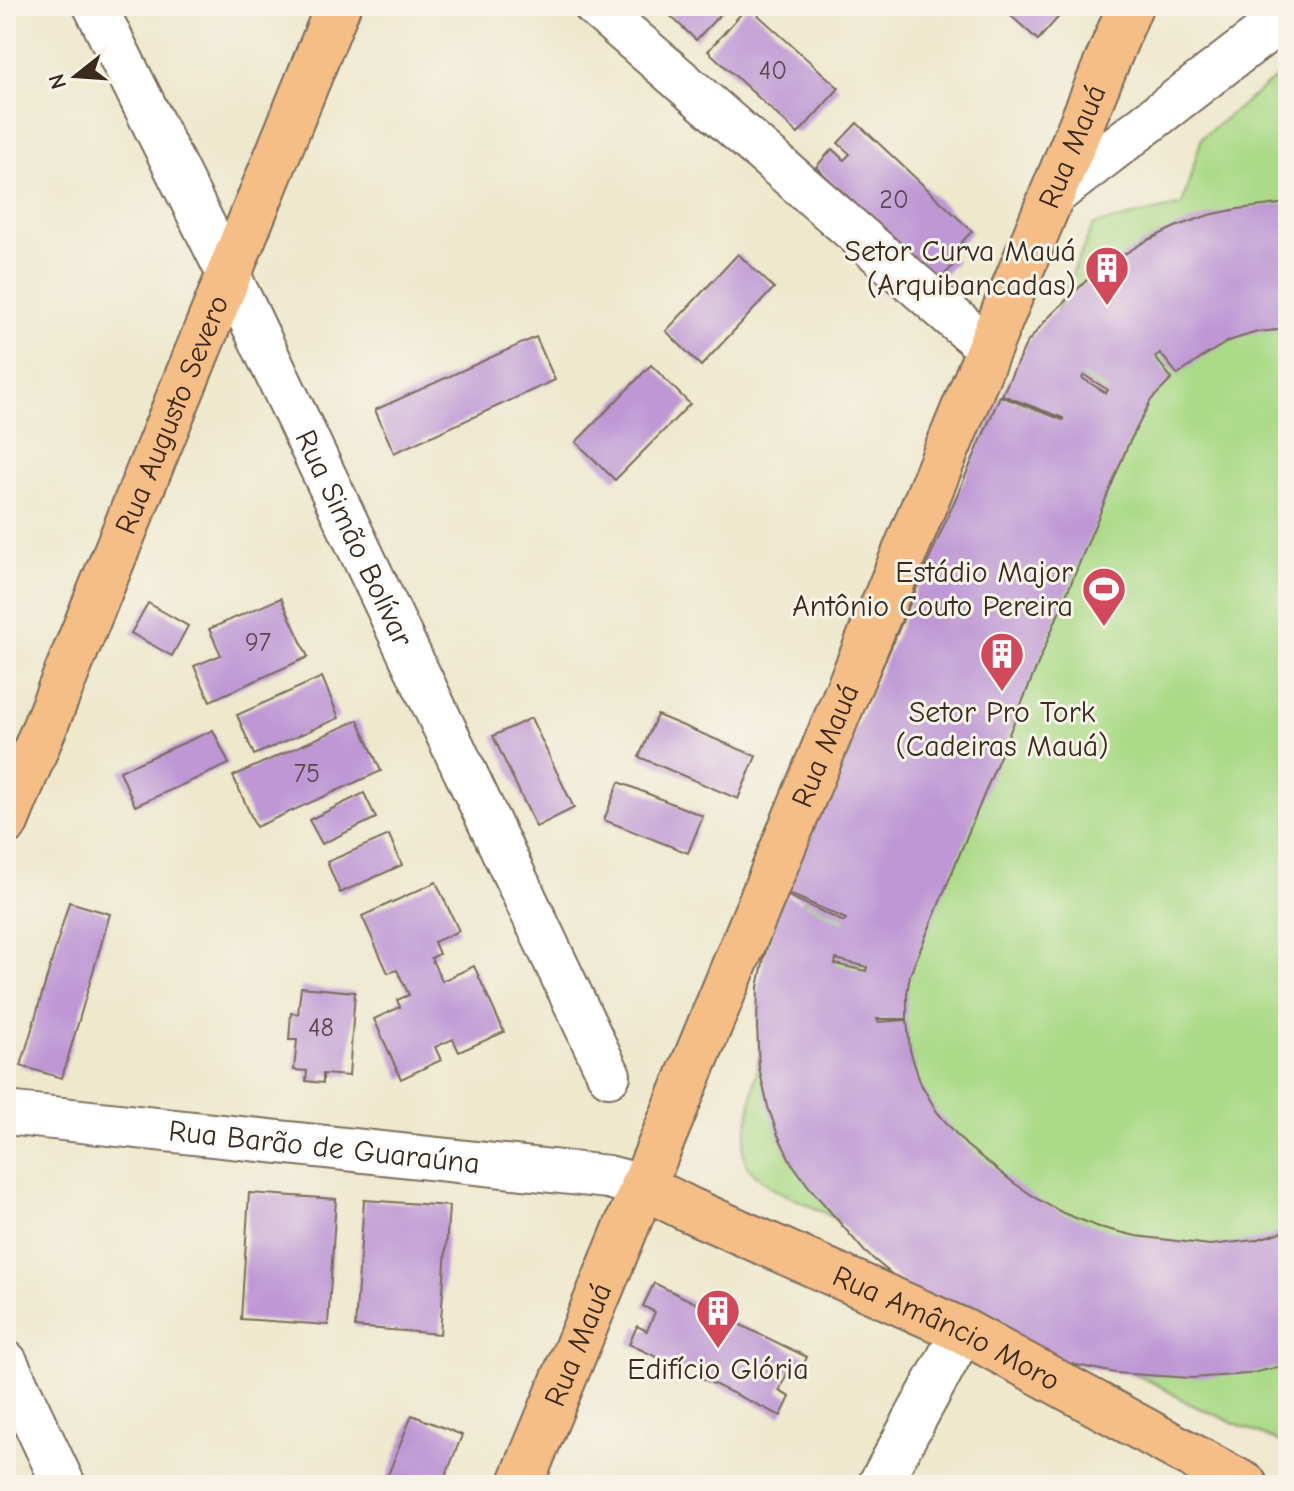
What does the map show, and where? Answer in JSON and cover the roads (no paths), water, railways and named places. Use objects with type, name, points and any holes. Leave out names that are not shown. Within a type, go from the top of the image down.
[{"type":"main road","name":"Rua Augusto Severo","points":[[6,822],[338,6]]},
{"type":"main road","name":"Rua Mauá","points":[[520,1485],[1130,6]]},
{"type":"main road","name":"Rua Amâncio Moro","points":[[642,1186],[963,1331],[1245,1485]]},
{"type":"street","name":"Rua Simão Bolívar","points":[[95,6],[228,275],[609,1075]]},
{"type":"street","points":[[595,6],[989,349]]},
{"type":"street","points":[[1051,197],[1288,15]]},
{"type":"street","name":"Rua Barão de Guaraúna","points":[[6,1113],[608,1177],[642,1186]]},
{"type":"street","points":[[879,1485],[963,1331]]},
{"type":"street","points":[[6,1362],[64,1485]]},
{"type":"place","name":"Setor Curva Mauá (Arquibancadas)","points":[[1107,307]]},
{"type":"place","name":"Estádio Major Antônio Couto Pereira","points":[[1104,628]]},
{"type":"place","name":"Setor Pro Tork (Cadeiras Mauá)","points":[[1002,693]]},
{"type":"place","name":"Edifício Glória","points":[[718,1350]]}]
